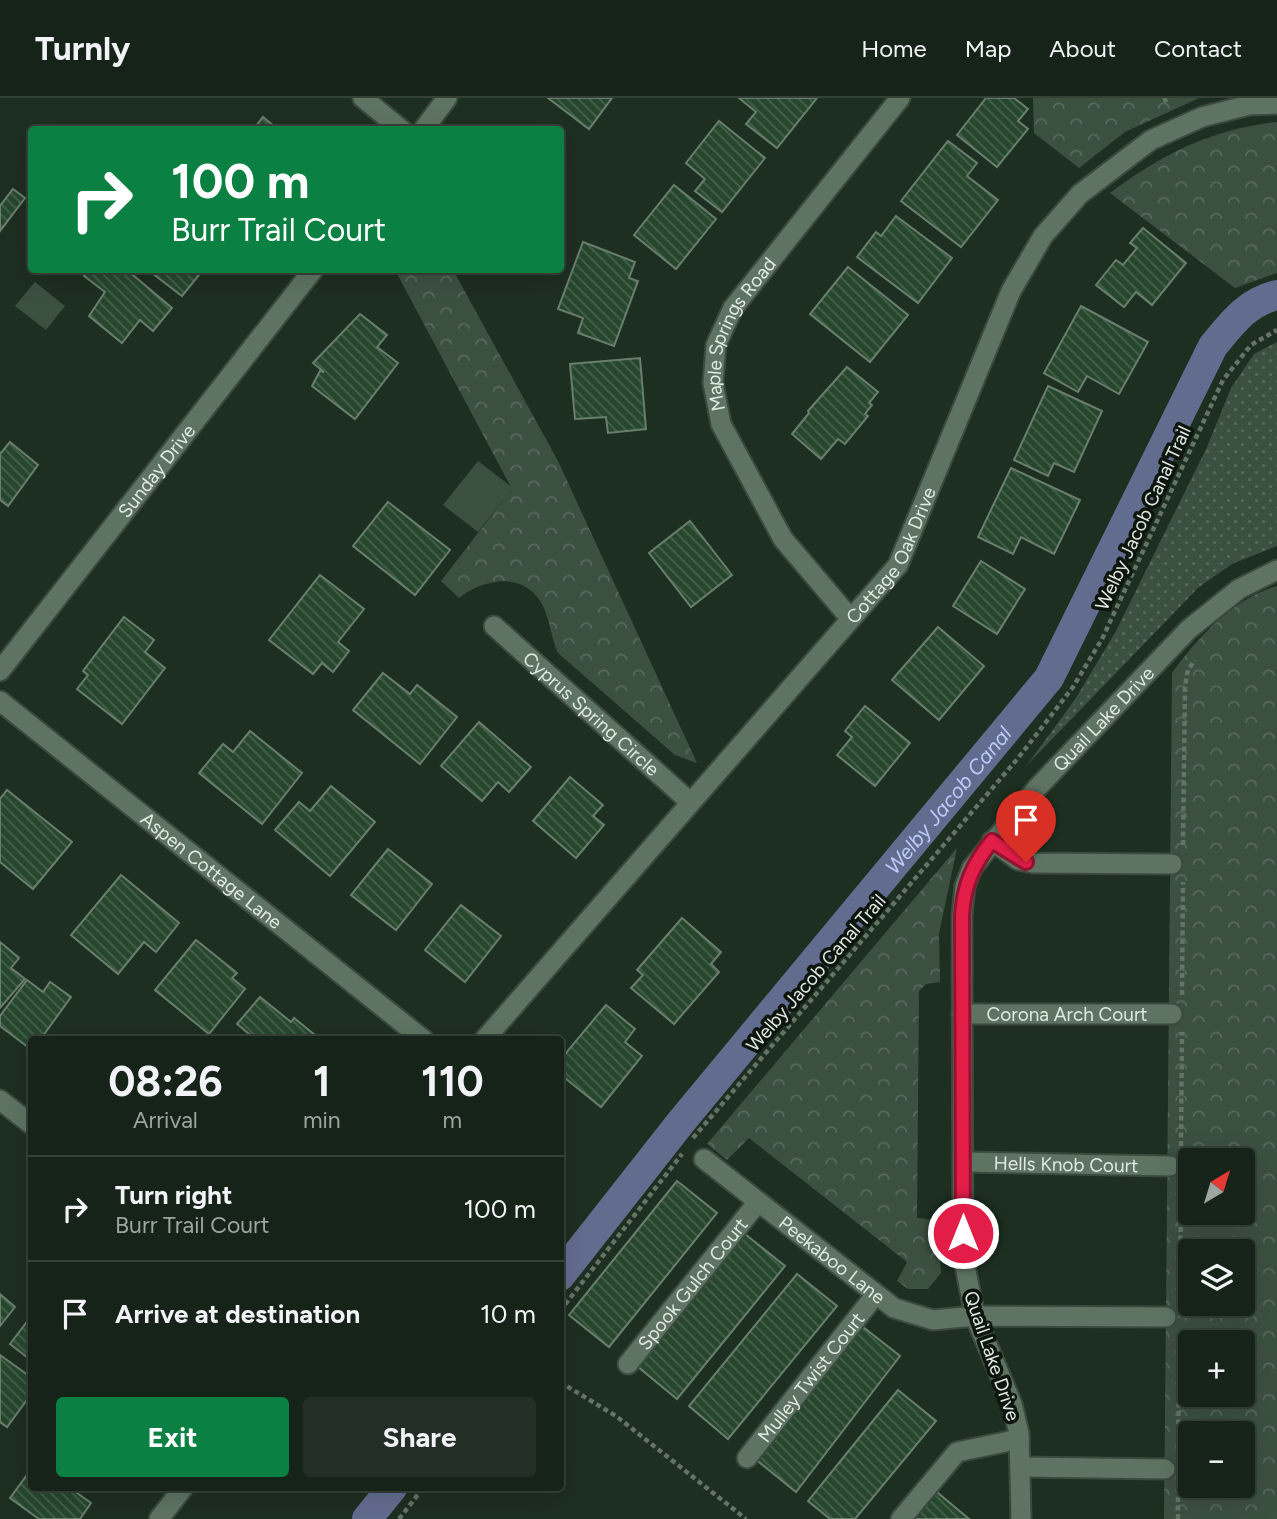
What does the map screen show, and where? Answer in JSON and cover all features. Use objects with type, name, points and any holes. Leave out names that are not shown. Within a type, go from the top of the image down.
[{"type":"street","points":[[363,98],[397,126]]},
{"type":"street","points":[[425,126],[447,98]]},
{"type":"street","name":"Maple Springs Road","points":[[850,618],[783,539],[721,424],[713,383],[716,345],[733,308],[900,98]]},
{"type":"street","name":"Cottage Oak Drive","points":[[487,1036],[898,565],[1011,291],[1043,236],[1080,194],[1151,139],[1202,117],[1249,104],[1277,104]]},
{"type":"street","name":"Sunday Drive","points":[[0,671],[311,273]]},
{"type":"street","name":"Quail Lake Drive","points":[[1021,1519],[1022,1467],[1019,1439],[1008,1394],[975,1316],[963,1256],[962,915],[965,886],[972,868],[992,841],[1045,780],[1189,629],[1239,589],[1277,570]]},
{"type":"street","name":"Cyprus Spring Circle","points":[[494,626],[690,802]]},
{"type":"street","name":"Aspen Cottage Lane","points":[[0,701],[419,1036]]},
{"type":"street","points":[[992,841],[1018,860],[1033,863],[1180,864]]},
{"type":"street","name":"Corona Arch Court","points":[[962,1014],[1179,1014]]},
{"type":"street","points":[[0,1100],[28,1122]]},
{"type":"street","name":"Peekaboo Lane","points":[[704,1159],[894,1308],[920,1318],[945,1321],[975,1316],[1175,1317]]},
{"type":"street","name":"Hells Knob Court","points":[[963,1162],[1177,1166]]},
{"type":"street","name":"Spook Gulch Court","points":[[628,1364],[758,1202]]},
{"type":"street","name":"Mulley Twist Court","points":[[747,1458],[876,1294]]},
{"type":"street","points":[[901,1519],[957,1452],[1019,1439]]},
{"type":"street","points":[[1022,1467],[1174,1468]]},
{"type":"street","points":[[159,1519],[181,1491]]},
{"type":"path","points":[[1164,98],[1168,105]]},
{"type":"path","name":"Welby Jacob Canal Trail","points":[[564,1306],[703,1126],[1010,767],[1073,687],[1102,639],[1223,380],[1251,345],[1277,330]]},
{"type":"path","points":[[1178,1519],[1174,1468],[1180,864],[1185,686],[1188,670],[1198,657]]},
{"type":"path","points":[[564,1384],[616,1416],[746,1519]]},
{"type":"path","points":[[399,1519],[421,1491]]},
{"type":"green space","points":[[1033,98],[1199,98],[1125,132],[1079,168],[1034,133]]},
{"type":"green space","points":[[1277,122],[1277,273],[1235,288],[1110,193],[1149,166],[1210,137]]},
{"type":"green space","points":[[397,273],[455,273],[558,461],[697,763],[675,755],[558,653],[543,606],[526,587],[504,581],[481,586],[459,598],[441,581],[512,489]]},
{"type":"green space","points":[[35,282],[65,306],[46,330],[15,306]]},
{"type":"green space","points":[[1277,342],[1277,546],[1232,564],[1199,587],[1027,765],[1076,698],[1116,631],[1207,447],[1231,388],[1254,354]]},
{"type":"green space","points":[[478,461],[513,488],[478,532],[443,505]]},
{"type":"green space","points":[[1277,586],[1277,1519],[1164,1519],[1172,673],[1205,633],[1246,600]]},
{"type":"green space","points":[[957,848],[939,934],[940,982],[926,984],[919,991],[917,1218],[937,1220],[941,1273],[928,1289],[908,1289],[897,1281],[907,1262],[749,1138],[727,1160],[707,1144]]},
{"type":"building","points":[[548,98],[612,98],[589,129]]},
{"type":"building","points":[[739,98],[817,98],[777,148],[746,124],[756,112]]},
{"type":"building","points":[[986,98],[1014,98],[1028,109],[1018,121],[1028,129],[997,167],[957,135]]},
{"type":"building","points":[[263,117],[274,126],[256,126]]},
{"type":"building","points":[[719,121],[765,158],[722,212],[695,191],[705,179],[686,163]]},
{"type":"building","points":[[948,141],[977,163],[967,176],[998,200],[961,247],[901,201]]},
{"type":"building","points":[[674,185],[716,219],[676,269],[634,235]]},
{"type":"building","points":[[13,189],[25,198],[0,231],[0,206]]},
{"type":"building","points":[[896,216],[952,258],[918,303],[857,257],[876,232],[881,236]]},
{"type":"building","points":[[1143,228],[1186,263],[1152,305],[1136,292],[1124,307],[1096,285],[1116,260],[1123,265],[1137,248],[1130,243]]},
{"type":"building","points":[[583,242],[635,262],[629,278],[638,281],[614,346],[578,333],[583,318],[558,309]]},
{"type":"building","points":[[848,267],[908,315],[870,362],[810,314]]},
{"type":"building","points":[[87,273],[131,273],[172,308],[153,331],[140,320],[122,343],[89,316],[105,292],[84,276]]},
{"type":"building","points":[[152,273],[201,273],[182,296]]},
{"type":"building","points":[[1081,306],[1148,342],[1119,394],[1087,376],[1078,392],[1044,373]]},
{"type":"building","points":[[360,314],[387,335],[377,347],[398,363],[355,419],[312,386],[320,371],[324,372],[313,363]]},
{"type":"building","points":[[640,358],[646,429],[608,433],[606,417],[575,419],[570,364]]},
{"type":"building","points":[[847,367],[878,392],[869,403],[872,405],[865,414],[868,416],[845,444],[838,439],[821,459],[792,434],[808,411]]},
{"type":"building","points":[[1048,386],[1102,411],[1074,472],[1054,463],[1048,476],[1014,460]]},
{"type":"building","points":[[10,442],[38,465],[8,506],[0,500],[0,454]]},
{"type":"building","points":[[1011,468],[1080,500],[1054,554],[1021,537],[1013,554],[978,537]]},
{"type":"building","points":[[388,502],[450,550],[415,595],[353,546]]},
{"type":"building","points":[[690,521],[732,575],[691,607],[649,553]]},
{"type":"building","points":[[981,561],[1025,589],[997,634],[953,606]]},
{"type":"building","points":[[320,575],[364,609],[338,642],[349,651],[333,672],[322,663],[313,674],[269,640]]},
{"type":"building","points":[[124,617],[154,640],[145,652],[165,668],[122,724],[77,689],[88,675],[83,671]]},
{"type":"building","points":[[938,627],[984,666],[939,720],[892,680]]},
{"type":"building","points":[[383,673],[410,694],[417,685],[457,717],[420,764],[353,710]]},
{"type":"building","points":[[865,706],[910,743],[875,786],[837,755],[852,737],[845,731]]},
{"type":"building","points":[[479,722],[531,767],[509,792],[498,782],[482,801],[441,766]]},
{"type":"building","points":[[250,731],[302,773],[262,824],[199,773],[223,744],[233,752]]},
{"type":"building","points":[[570,777],[603,805],[593,816],[604,825],[576,858],[533,821]]},
{"type":"building","points":[[331,786],[375,822],[330,876],[275,830],[299,802],[310,811]]},
{"type":"building","points":[[7,790],[72,842],[33,889],[0,862],[0,799]]},
{"type":"building","points":[[388,849],[432,884],[396,930],[351,895]]},
{"type":"building","points":[[121,875],[179,923],[156,952],[144,942],[118,974],[71,935]]},
{"type":"building","points":[[461,905],[501,936],[465,982],[425,950]]},
{"type":"building","points":[[682,918],[721,952],[711,964],[719,972],[674,1024],[631,988],[643,975],[637,970]]},
{"type":"building","points":[[196,940],[237,973],[232,978],[245,989],[209,1034],[155,990]]},
{"type":"building","points":[[0,942],[19,958],[11,968],[25,979],[0,1008]]},
{"type":"building","points":[[27,980],[43,992],[50,982],[71,997],[43,1036],[28,1036],[28,1047],[0,1026],[0,1016]]},
{"type":"building","points":[[260,997],[291,1022],[294,1018],[316,1036],[248,1036],[249,1034],[237,1024]]},
{"type":"building","points":[[606,1005],[635,1029],[625,1042],[642,1056],[601,1107],[564,1077],[564,1055]]},
{"type":"building","points":[[677,1181],[717,1213],[609,1347],[569,1315]]},
{"type":"building","points":[[745,1234],[785,1266],[677,1399],[637,1366]]},
{"type":"building","points":[[797,1274],[837,1306],[728,1439],[689,1406]]},
{"type":"building","points":[[0,1294],[15,1307],[0,1326]]},
{"type":"building","points":[[28,1320],[28,1358],[10,1344]]},
{"type":"building","points":[[858,1323],[900,1356],[796,1492],[754,1458]]},
{"type":"building","points":[[0,1355],[28,1375],[28,1398],[7,1427],[0,1422]]},
{"type":"building","points":[[898,1390],[936,1421],[855,1519],[830,1519],[808,1501]]},
{"type":"building","points":[[28,1473],[28,1491],[74,1491],[91,1503],[80,1519],[39,1519],[10,1498]]},
{"type":"building","points":[[931,1487],[969,1519],[905,1519]]},
{"type":"waterway","name":"Welby Jacob Canal","points":[[564,1271],[681,1122],[1049,678],[1213,346],[1249,308],[1277,295]]},
{"type":"waterway","name":"Welby Jacob Canal","points":[[367,1519],[390,1491]]},
{"type":"route","points":[[963,1233],[962,915],[965,886],[972,868],[992,841],[1018,860],[1026,862]]}]
